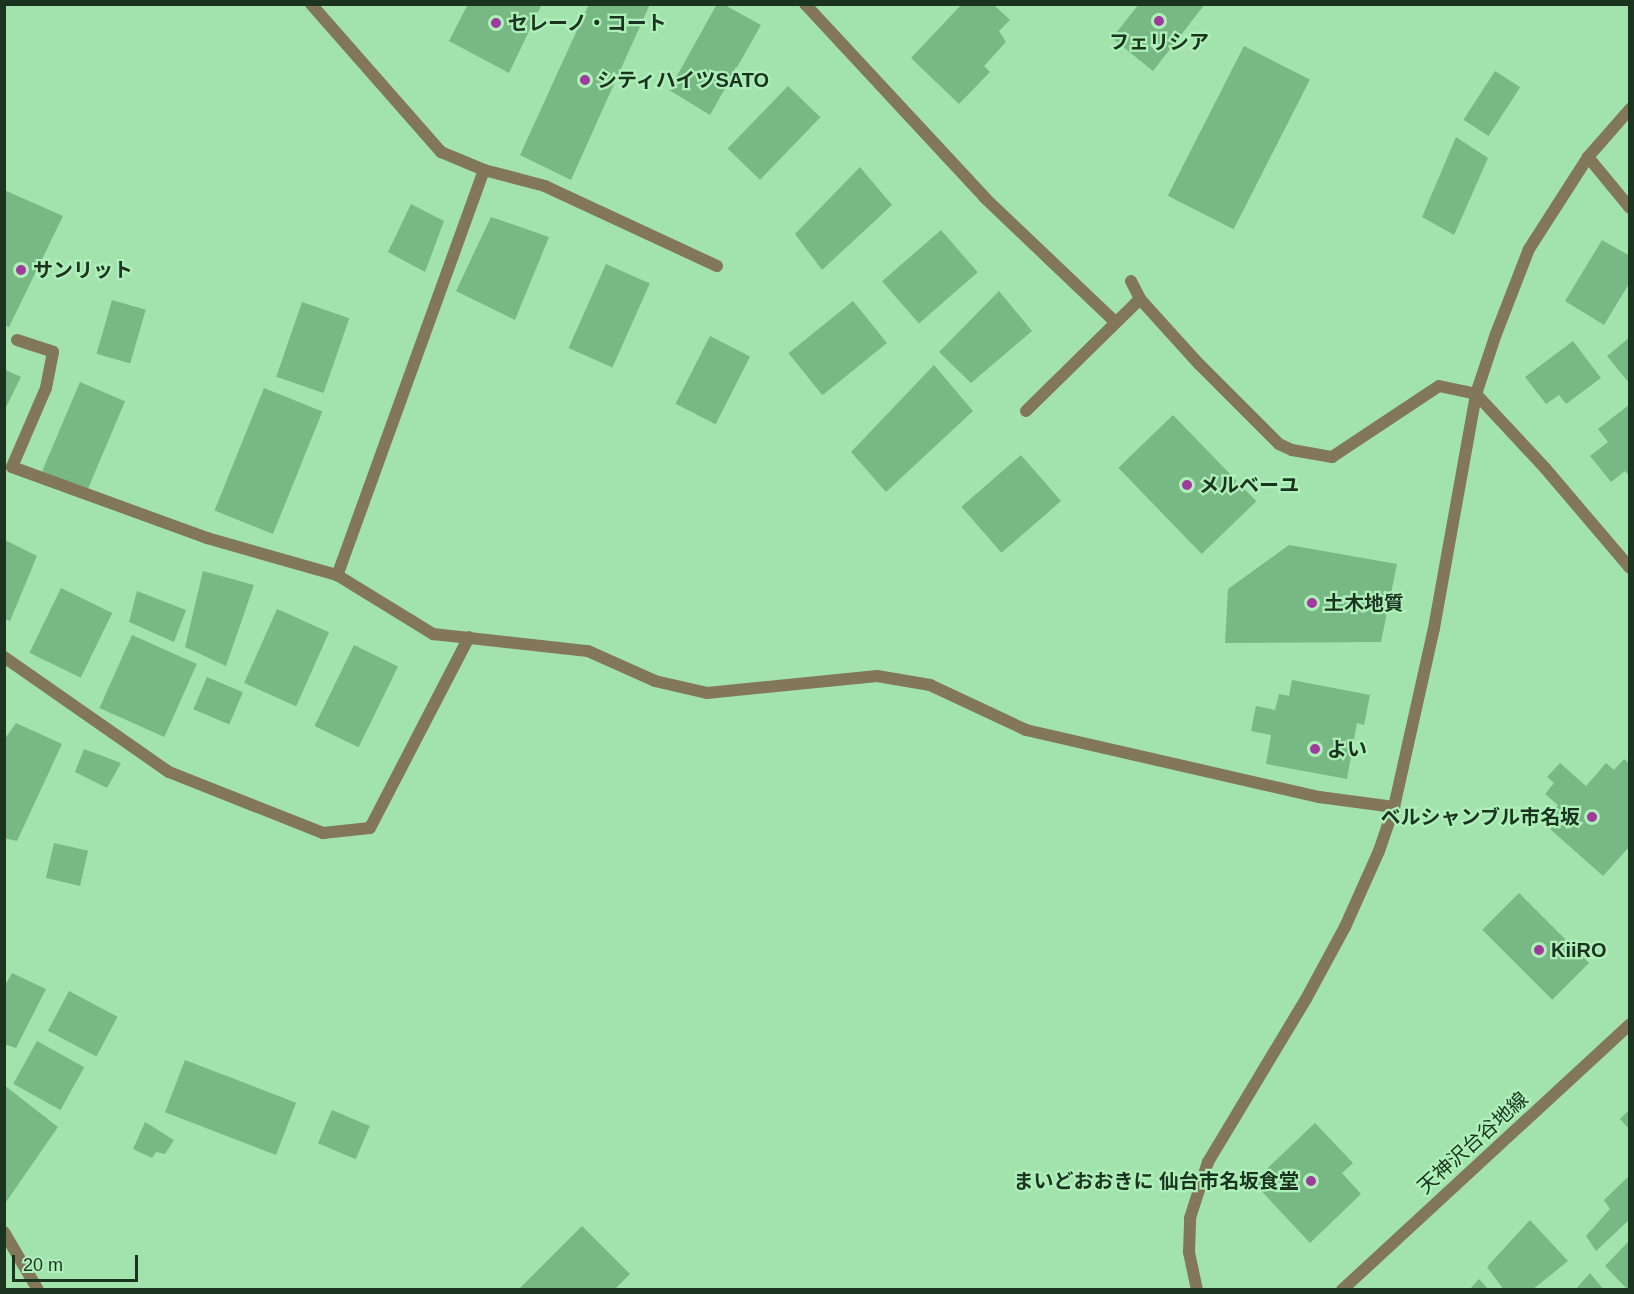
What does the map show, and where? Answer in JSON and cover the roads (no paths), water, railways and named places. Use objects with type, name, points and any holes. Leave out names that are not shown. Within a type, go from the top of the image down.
[{"type":"street","points":[[311,4],[441,152],[484,170],[545,186],[717,266]]},
{"type":"street","points":[[805,4],[985,198],[1115,322]]},
{"type":"street","points":[[1197,1290],[1189,1252],[1190,1218],[1208,1162],[1306,999],[1345,927],[1379,851],[1394,807],[1434,628],[1476,394],[1496,334],[1529,249],[1588,157],[1629,109]]},
{"type":"street","points":[[1588,157],[1629,208]]},
{"type":"street","points":[[337,575],[484,170]]},
{"type":"street","points":[[1131,281],[1140,299],[1199,364],[1279,444],[1305,454],[1332,457],[1439,386],[1476,394],[1545,468],[1629,568]]},
{"type":"street","points":[[1026,411],[1140,299]]},
{"type":"street","points":[[17,340],[53,352],[46,388],[12,467],[207,538],[337,575],[433,634],[588,651],[655,681],[707,693],[877,676],[930,686],[1026,730],[1319,797],[1394,807]]},
{"type":"street","points":[[4,657],[169,772],[322,833],[370,828],[469,638]]},
{"type":"street","name":"天神沢台谷地線","points":[[1342,1290],[1629,1024]]},
{"type":"street","points":[[4,1232],[38,1290]]},
{"type":"place","name":"フェリシア","points":[[1159,21]]},
{"type":"place","name":"セレーノ・コート","points":[[496,23]]},
{"type":"place","name":"シティハイツSATO","points":[[585,80]]},
{"type":"place","name":"サンリット","points":[[21,270]]},
{"type":"place","name":"メルベーユ","points":[[1187,485]]},
{"type":"place","name":"土木地質","points":[[1312,603]]},
{"type":"place","name":"よい","points":[[1315,749]]},
{"type":"place","name":"ベルシャンブル市名坂","points":[[1592,817]]},
{"type":"place","name":"KiiRO","points":[[1539,950]]},
{"type":"place","name":"まいどおおきに 仙台市名坂食堂","points":[[1311,1181]]}]
